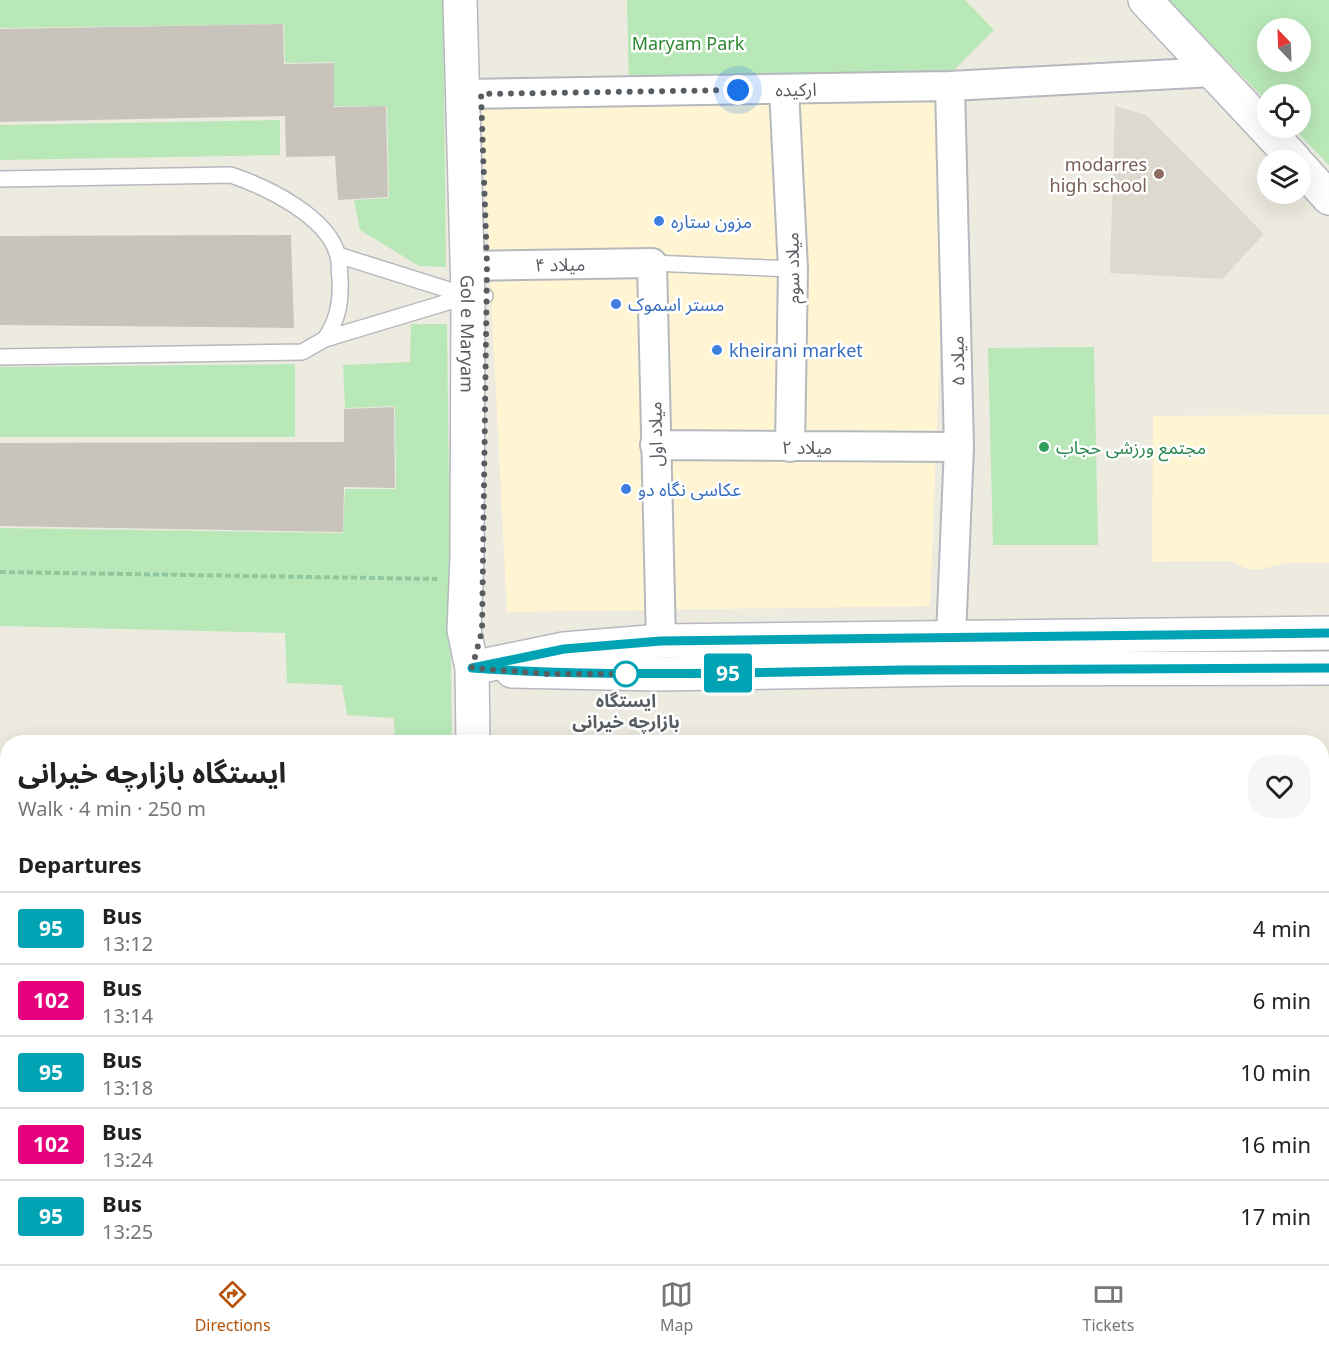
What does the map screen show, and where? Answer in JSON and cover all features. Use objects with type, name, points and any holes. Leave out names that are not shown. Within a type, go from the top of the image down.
[{"type":"street","name":"Gol e Maryam","points":[[460,0],[472,94],[477,281],[482,631],[472,668]]},
{"type":"street","name":"Gol e Maryam","points":[[472,94],[481,0]]},
{"type":"street","points":[[1145,0],[1286,150]]},
{"type":"street","name":"ارکیده","points":[[472,94],[950,86],[1213,72]]},
{"type":"street","name":"میلاد ۵","points":[[950,86],[959,447],[951,636]]},
{"type":"street","name":"میلاد سوم","points":[[784,89],[793,269],[790,447]]},
{"type":"street","name":"میلاد ۴","points":[[477,281],[652,263]]},
{"type":"street","name":"میلاد اول","points":[[652,263],[661,641]]},
{"type":"street","name":"Gol e Maryam","points":[[473,735],[472,668],[464,630],[477,281]]},
{"type":"street","name":"میلاد ۲","points":[[655,445],[959,447]]},
{"type":"street","points":[[472,668],[564,649],[661,641],[1329,633]]},
{"type":"street","points":[[1212,668],[1213,634]]},
{"type":"street","points":[[472,668],[548,674],[1329,668]]},
{"type":"lane","points":[[0,179],[231,175],[260,185],[301,210],[323,230],[338,255],[341,293],[339,318],[325,339]]},
{"type":"lane","points":[[338,255],[477,281]]},
{"type":"lane","points":[[652,263],[793,269]]},
{"type":"lane","points":[[0,357],[302,352],[325,339],[477,281]]},
{"type":"path","points":[[0,572],[467,579]]},
{"type":"shaded area","name":"kheirani market","points":[[950,86],[930,606],[507,612],[481,94]]},
{"type":"shaded area","name":"modarres high school","points":[[1115,106],[1146,115],[1264,234],[1222,279],[1110,273]]},
{"type":"shaded area","points":[[1329,415],[1329,563],[1286,563],[1257,570],[1245,568],[1231,561],[1152,562],[1153,416]]},
{"type":"green space","points":[[0,0],[443,0],[446,267],[419,266],[360,230],[354,200],[389,198],[387,106],[334,106],[334,62],[285,63],[284,24],[0,28]]},
{"type":"green space","name":"Maryam Park","points":[[627,0],[965,0],[994,30],[944,80],[629,87]]},
{"type":"green space","points":[[1168,0],[1329,0],[1329,165],[1303,138],[1311,138],[1311,84],[1257,84],[1257,92]]},
{"type":"green space","points":[[280,120],[280,155],[0,160],[0,125]]},
{"type":"green space","points":[[411,324],[447,324],[452,735],[395,735],[394,718],[347,715],[342,685],[287,683],[285,633],[0,626],[0,528],[343,533],[345,489],[396,489],[395,406],[345,408],[343,365],[410,362]]},
{"type":"green space","name":"مجتمع ورزشی حجاب","points":[[1094,347],[1098,545],[993,545],[988,348]]},
{"type":"green space","points":[[295,364],[295,437],[0,437],[0,367]]},
{"type":"building","points":[[283,24],[284,64],[334,63],[334,107],[386,106],[388,197],[338,200],[335,156],[286,157],[285,116],[0,122],[0,29]]},
{"type":"building","points":[[291,235],[294,328],[0,325],[0,236]]},
{"type":"building","points":[[394,407],[395,488],[344,487],[343,532],[0,526],[0,443],[344,442],[344,409]]},
{"type":"bus line","name":"95","points":[[1329,633],[661,641],[564,649],[472,668],[548,674],[657,674],[947,669],[1329,668]]},
{"type":"place","name":"modarres high school","points":[[1159,174]]},
{"type":"place","name":"مزون ستاره","points":[[659,221]]},
{"type":"place","name":"مستر اسموک","points":[[616,304]]},
{"type":"place","name":"kheirani market","points":[[717,350]]},
{"type":"place","name":"مجتمع ورزشی حجاب","points":[[1044,447]]},
{"type":"place","name":"عکاسی نگاه دو","points":[[626,489]]},
{"type":"place","name":"ایستگاه بازارچه خیرانی","points":[[626,674]]},
{"type":"route","points":[[626,674],[635,674],[548,674],[472,668],[482,631],[487,265],[481,94],[738,90]]}]
